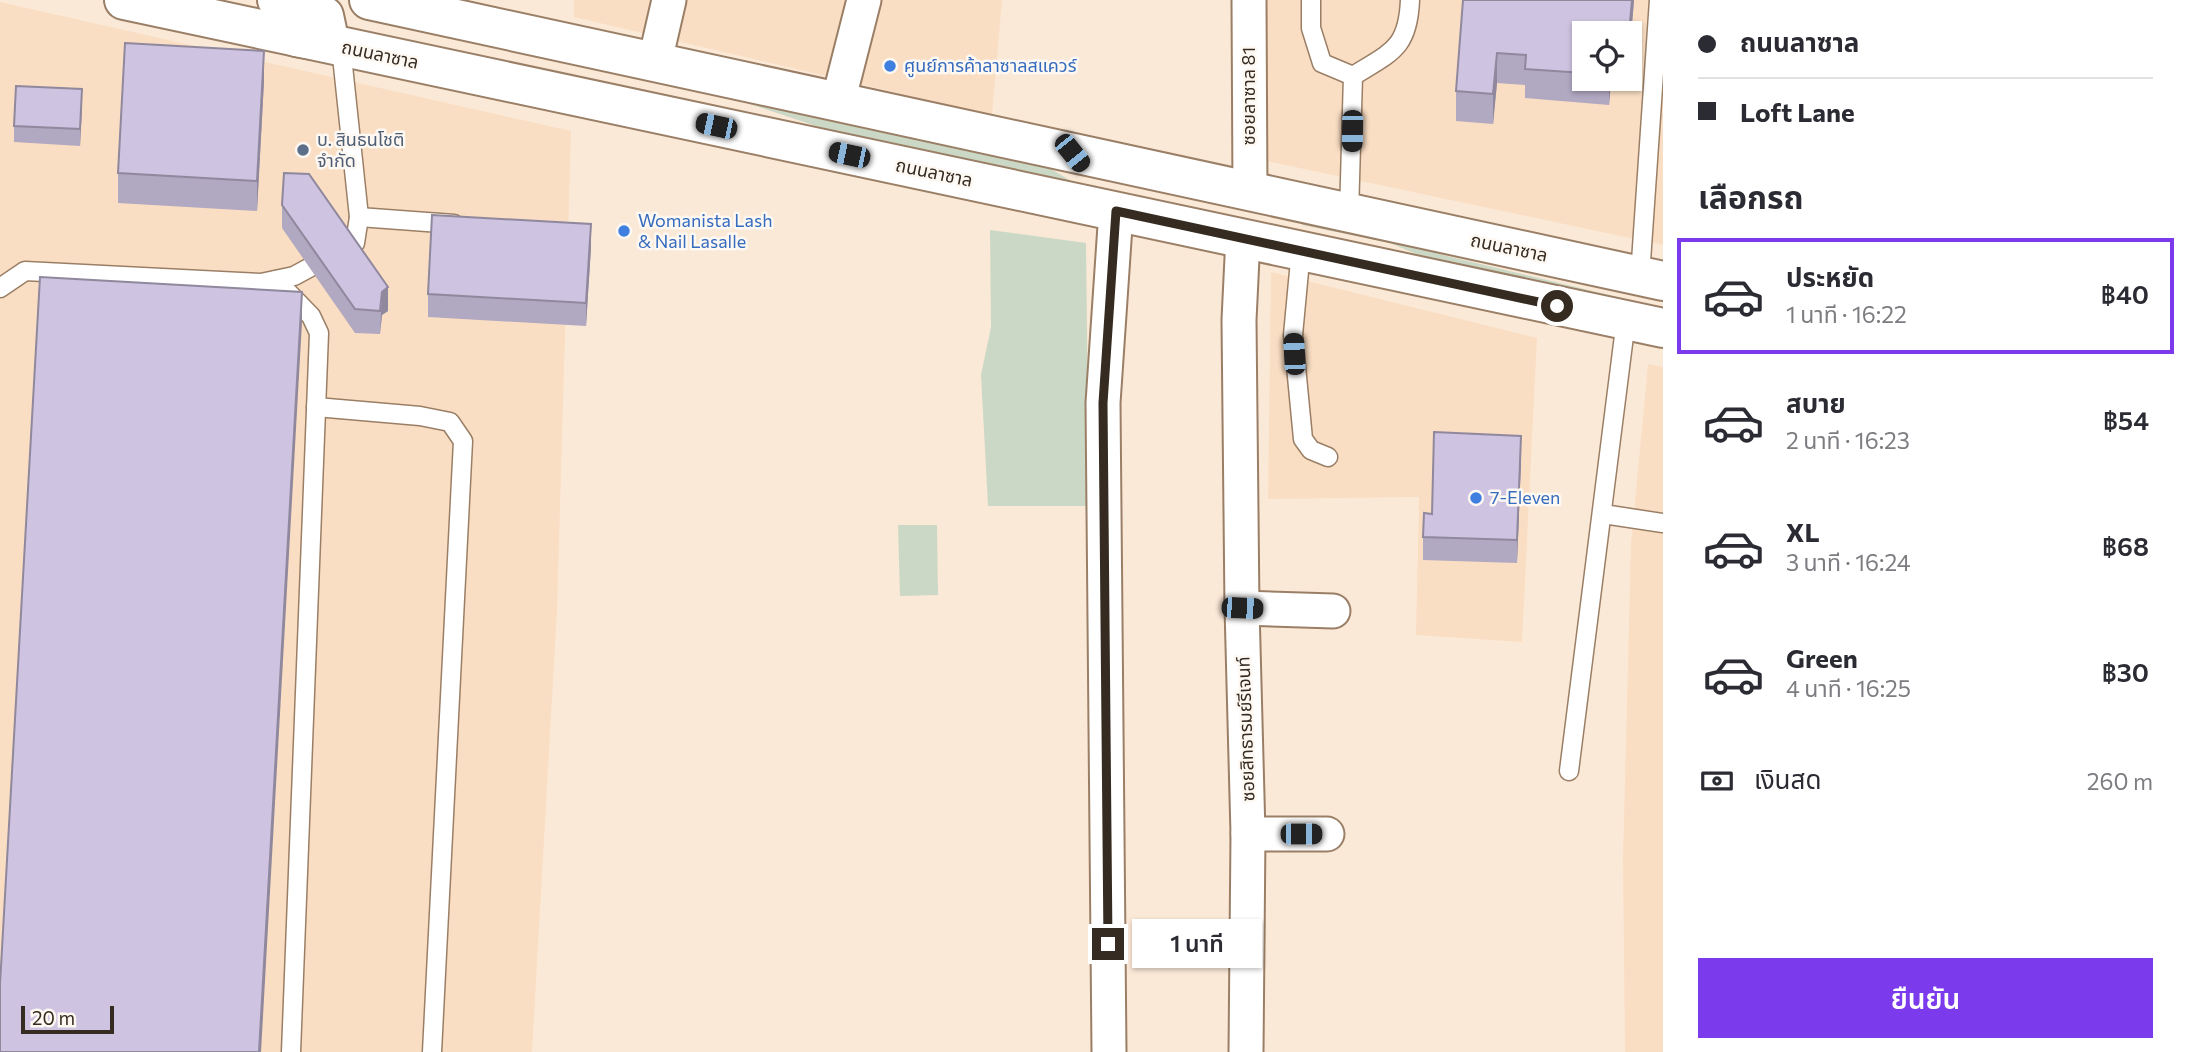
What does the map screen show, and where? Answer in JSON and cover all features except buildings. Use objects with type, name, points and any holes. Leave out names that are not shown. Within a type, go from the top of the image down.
[{"type":"street","name":"ถนนลาซาล","points":[[124,0],[1663,328]]},
{"type":"street","points":[[276,0],[305,6],[324,16],[327,30],[314,40],[290,35]]},
{"type":"street","name":"ถนนลาซาล","points":[[369,0],[1652,279]]},
{"type":"street","points":[[655,61],[669,0]]},
{"type":"street","points":[[838,102],[864,0]]},
{"type":"street","name":"ซอยลาซาล 81","points":[[1249,0],[1250,193]]},
{"type":"street","points":[[417,10],[393,12],[379,19],[378,29],[393,39],[711,104],[824,149]]},
{"type":"street","points":[[1072,153],[1090,176],[1215,204],[1223,210],[1222,217],[1209,221],[1163,222]]},
{"type":"street","points":[[1243,237],[1250,193]]},
{"type":"street","points":[[1291,202],[1279,213],[1276,222],[1290,229],[1387,255],[1411,274]]},
{"type":"street","points":[[1109,1052],[1103,403],[1116,211]]},
{"type":"street","name":"ซอยสิทธารมย์รีเจนท์","points":[[1243,237],[1239,320],[1248,834],[1246,1052]]},
{"type":"street","points":[[1242,608],[1333,611]]},
{"type":"street","points":[[1248,834],[1327,834]]},
{"type":"lane","points":[[1311,0],[1311,28],[1322,63],[1353,76]]},
{"type":"lane","points":[[1353,76],[1394,50],[1405,35],[1410,0]]},
{"type":"lane","points":[[1652,279],[1660,0]]},
{"type":"lane","points":[[0,288],[25,271],[261,283],[294,276],[355,243],[359,217],[341,47]]},
{"type":"lane","points":[[1349,214],[1353,76]]},
{"type":"lane","points":[[359,217],[466,225]]},
{"type":"lane","points":[[1301,250],[1293,335],[1303,439],[1311,450],[1328,457]]},
{"type":"lane","points":[[276,280],[311,316],[319,333],[291,1052]]},
{"type":"lane","points":[[1569,771],[1626,320]]},
{"type":"lane","points":[[316,407],[420,416],[450,422],[463,441],[432,1052]]},
{"type":"lane","points":[[1603,514],[1663,523]]},
{"type":"shaded area","name":"ศูนย์การค้าลาซาลสแควร์","points":[[574,0],[1002,0],[992,115],[574,17]]},
{"type":"shaded area","points":[[1265,0],[1663,0],[1663,245],[1267,161]]},
{"type":"shaded area","points":[[0,2],[571,131],[557,610],[532,1052],[0,1052]]},
{"type":"shaded area","points":[[1271,272],[1537,338],[1522,642],[1416,635],[1419,497],[1268,499]]},
{"type":"shaded area","points":[[1648,364],[1663,367],[1663,1052],[1625,1052],[1623,858],[1631,544]]},
{"type":"green space","points":[[756,100],[1044,165],[1073,182],[1166,205],[840,134],[747,103]]},
{"type":"green space","points":[[1306,219],[1389,237],[1443,255],[1663,308],[1663,316],[1454,270],[1390,243],[1302,225]]},
{"type":"green space","points":[[990,230],[1086,243],[1089,506],[988,506],[981,375],[991,327]]},
{"type":"green space","points":[[898,525],[937,525],[938,595],[900,596]]},
{"type":"place","name":"ศูนย์การค้าลาซาลสแควร์","points":[[890,66]]},
{"type":"place","name":"บ. สินธนโชติ จำกัด","points":[[303,150]]},
{"type":"place","name":"Womanista Lash & Nail Lasalle","points":[[624,231]]},
{"type":"place","name":"7-Eleven","points":[[1476,498]]},
{"type":"route","points":[[1108,944],[1103,403],[1116,211],[1557,306]]}]
